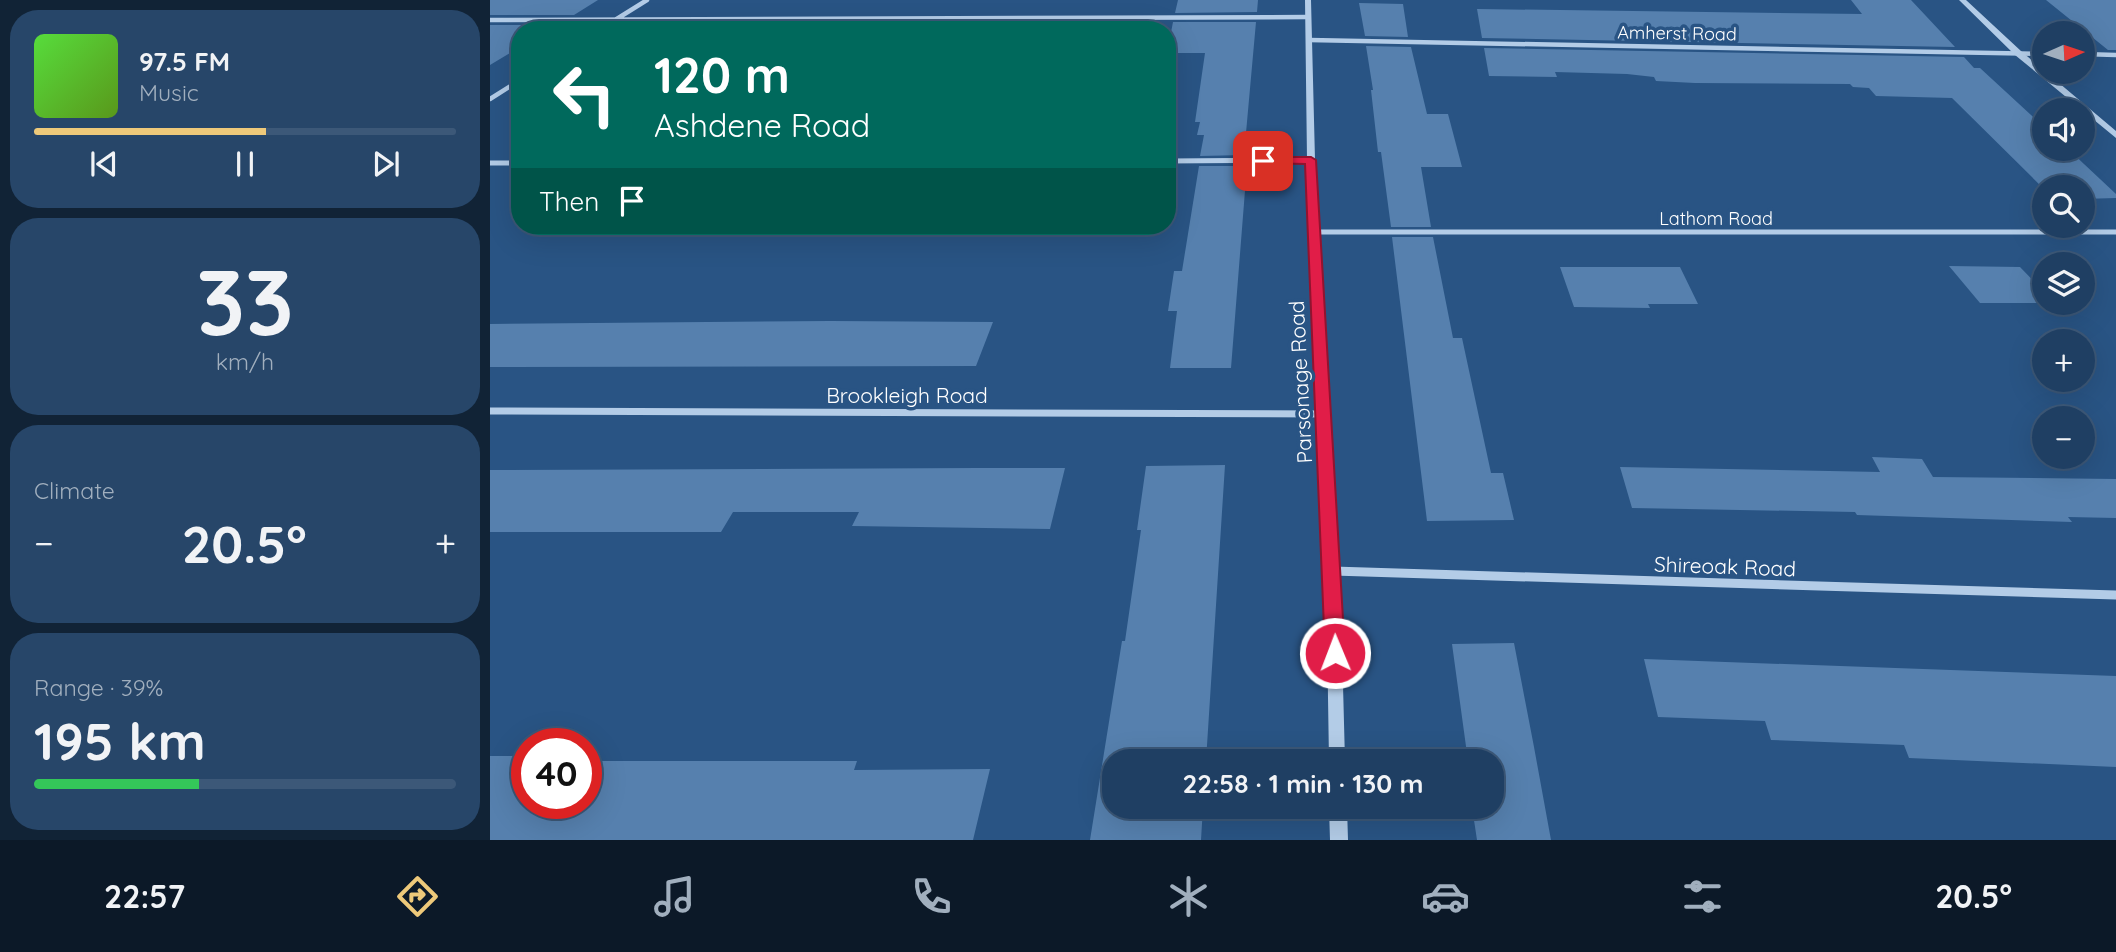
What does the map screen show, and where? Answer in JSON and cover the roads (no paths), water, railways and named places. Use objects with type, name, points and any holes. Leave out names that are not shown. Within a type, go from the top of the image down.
[{"type":"street","points":[[615,20],[647,0]]},
{"type":"street","name":"Parsonage Road","points":[[1308,0],[1311,160],[1333,571],[1337,749]]},
{"type":"street","points":[[1962,0],[2018,53],[2116,135]]},
{"type":"street","points":[[490,20],[1307,18]]},
{"type":"street","name":"Amherst Road","points":[[1309,40],[2032,54]]},
{"type":"street","points":[[2095,54],[2116,55]]},
{"type":"street","points":[[490,99],[511,86]]},
{"type":"street","points":[[1176,161],[1311,160]]},
{"type":"street","points":[[490,163],[511,163]]},
{"type":"street","name":"Lathom Road","points":[[1315,232],[2116,233]]},
{"type":"street","name":"Brookleigh Road","points":[[490,411],[1323,414]]},
{"type":"street","name":"Shireoak Road","points":[[1333,571],[2116,595]]},
{"type":"street","points":[[1338,819],[1339,840]]}]
